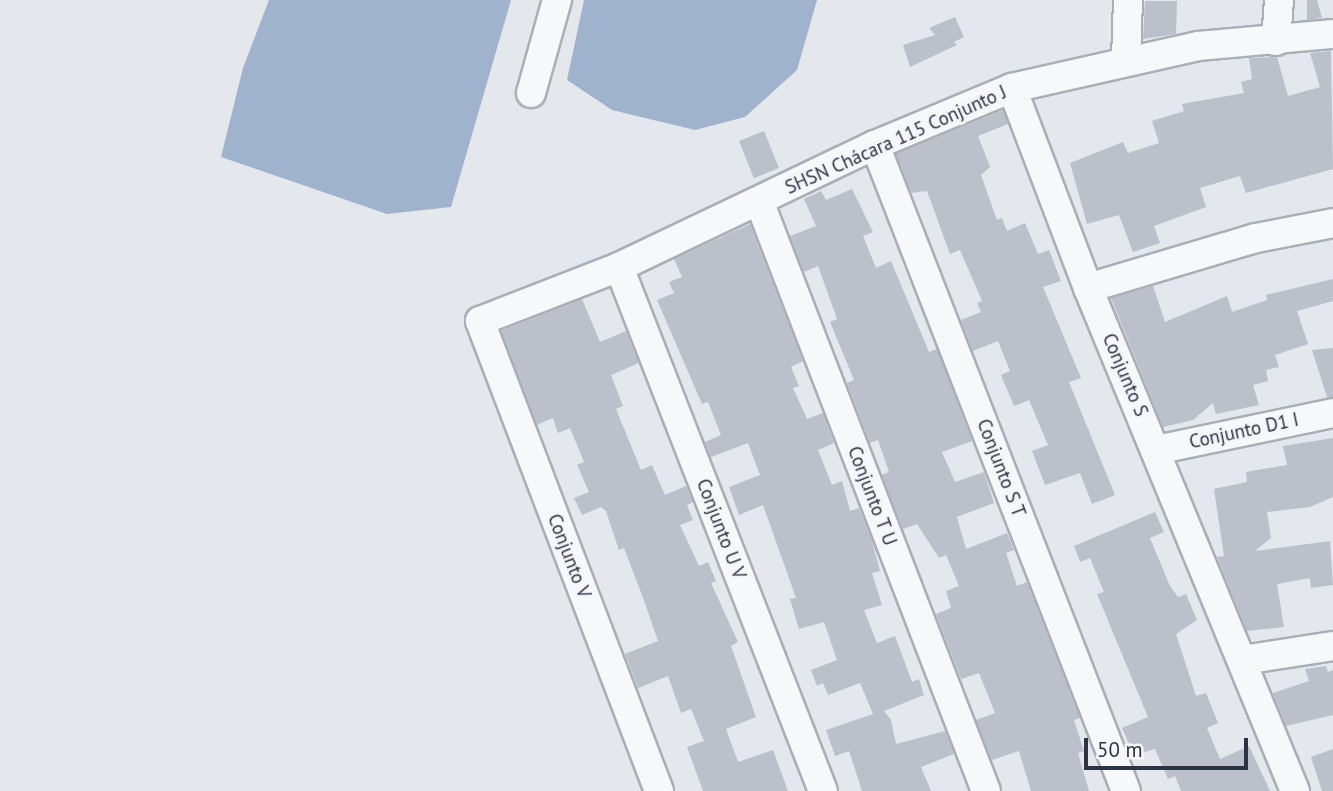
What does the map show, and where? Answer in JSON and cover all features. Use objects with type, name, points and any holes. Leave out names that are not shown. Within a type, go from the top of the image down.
[{"type":"street","points":[[531,93],[557,0]]},
{"type":"street","points":[[1126,60],[1128,0]]},
{"type":"street","points":[[1276,41],[1279,0]]},
{"type":"street","name":"SHSN Chácara 115 Conjunto J","points":[[480,321],[619,267],[875,145],[1012,88],[1126,60],[1198,46],[1333,34]]},
{"type":"street","name":"Conjunto S","points":[[1012,88],[1088,288],[1295,791]]},
{"type":"street","name":"Conjunto S T","points":[[875,145],[1126,791]]},
{"type":"street","name":"Conjunto T U","points":[[759,201],[986,791]]},
{"type":"street","points":[[1088,288],[1256,238],[1333,223]]},
{"type":"street","name":"Conjunto U V","points":[[619,267],[823,791]]},
{"type":"street","name":"Conjunto V","points":[[480,321],[659,791]]},
{"type":"street","name":"Conjunto D1 I","points":[[1156,450],[1333,413]]},
{"type":"street","points":[[1243,660],[1333,646]]},
{"type":"water","points":[[269,0],[511,0],[451,207],[387,214],[221,157],[243,68]]},
{"type":"water","points":[[584,0],[817,0],[797,70],[745,117],[695,130],[612,110],[567,80]]},
{"type":"building","points":[[1307,0],[1317,0],[1322,18],[1307,20]]},
{"type":"building","points":[[1145,1],[1177,1],[1176,34],[1143,39]]},
{"type":"building","points":[[955,17],[964,37],[954,42],[957,45],[910,67],[903,45],[935,35],[929,28]]},
{"type":"building","points":[[1331,51],[1333,169],[1246,193],[1240,176],[1200,188],[1206,207],[1154,226],[1160,243],[1133,252],[1119,215],[1087,224],[1070,163],[1123,142],[1128,153],[1159,143],[1152,121],[1184,111],[1182,104],[1244,93],[1241,82],[1252,79],[1249,58],[1277,57],[1288,96],[1320,87],[1310,53]]},
{"type":"building","points":[[1003,110],[1008,124],[978,136],[990,167],[981,175],[997,220],[1002,218],[1007,231],[1025,223],[1038,254],[1049,250],[1061,281],[1043,287],[1081,378],[1069,382],[1115,495],[1092,504],[1080,473],[1045,485],[1032,451],[1048,445],[1029,400],[1014,406],[1001,375],[1010,371],[998,341],[973,351],[961,320],[981,312],[977,303],[982,301],[960,250],[950,254],[927,191],[911,193],[896,154]]},
{"type":"building","points":[[764,131],[779,168],[754,178],[739,141]]},
{"type":"building","points":[[852,189],[873,232],[863,236],[876,268],[891,261],[929,352],[937,349],[972,441],[942,452],[955,482],[984,472],[994,503],[957,517],[966,549],[1007,533],[1014,550],[1006,553],[1017,586],[1027,582],[1080,718],[1074,720],[1084,751],[1078,753],[1089,791],[1031,791],[1019,751],[992,760],[976,720],[995,713],[979,673],[961,679],[936,614],[951,608],[946,591],[959,586],[946,555],[939,558],[917,524],[903,529],[882,475],[889,472],[878,440],[870,443],[847,383],[854,380],[830,322],[837,319],[818,266],[804,272],[790,236],[816,226],[804,199],[821,191],[826,200]]},
{"type":"building","points":[[750,224],[803,361],[791,367],[799,386],[793,388],[807,419],[823,413],[834,443],[818,450],[832,485],[842,481],[850,511],[859,508],[872,541],[880,571],[872,573],[882,605],[864,610],[877,643],[895,636],[912,682],[919,679],[924,695],[884,711],[891,720],[896,744],[945,731],[954,754],[921,767],[931,791],[862,791],[849,751],[835,756],[826,730],[873,714],[860,683],[828,695],[823,683],[817,686],[811,670],[837,660],[824,622],[799,629],[790,599],[796,598],[763,505],[739,515],[729,487],[760,475],[748,443],[711,457],[705,442],[721,435],[708,402],[702,404],[657,300],[674,293],[669,282],[682,277],[674,259]]},
{"type":"building","points":[[1333,279],[1333,301],[1297,311],[1308,344],[1275,355],[1279,367],[1266,370],[1268,381],[1253,385],[1259,405],[1216,414],[1213,403],[1193,420],[1163,427],[1111,298],[1153,286],[1165,322],[1227,296],[1232,312],[1267,300],[1266,295]]},
{"type":"building","points":[[582,299],[600,342],[626,331],[639,363],[611,375],[623,406],[616,409],[641,470],[652,465],[665,495],[686,486],[693,502],[687,505],[693,520],[680,525],[699,566],[708,562],[716,581],[711,583],[738,642],[731,646],[756,717],[726,729],[738,762],[773,750],[788,791],[703,791],[687,747],[704,741],[691,709],[681,713],[668,676],[638,688],[625,654],[658,641],[624,548],[619,550],[606,511],[601,507],[582,515],[574,498],[589,492],[577,465],[584,462],[570,428],[558,433],[553,418],[537,425],[501,331]]},
{"type":"building","points":[[1333,348],[1333,397],[1327,397],[1312,350]]},
{"type":"building","points":[[1333,438],[1333,497],[1310,507],[1267,512],[1271,538],[1255,551],[1330,541],[1333,585],[1311,588],[1310,578],[1277,584],[1284,627],[1247,631],[1217,557],[1224,556],[1214,489],[1247,482],[1246,472],[1287,465],[1283,446]]},
{"type":"building","points":[[1155,512],[1164,532],[1150,538],[1170,586],[1178,597],[1186,594],[1197,620],[1176,634],[1196,696],[1206,693],[1218,723],[1207,728],[1220,759],[1249,746],[1270,791],[1181,791],[1175,776],[1168,779],[1155,749],[1134,755],[1122,728],[1148,717],[1097,594],[1104,592],[1090,558],[1080,562],[1074,546]]},
{"type":"building","points":[[1326,666],[1328,672],[1333,670],[1333,715],[1286,726],[1273,693],[1309,681],[1305,669]]},
{"type":"building","points":[[1333,749],[1333,791],[1322,791],[1311,757]]}]
